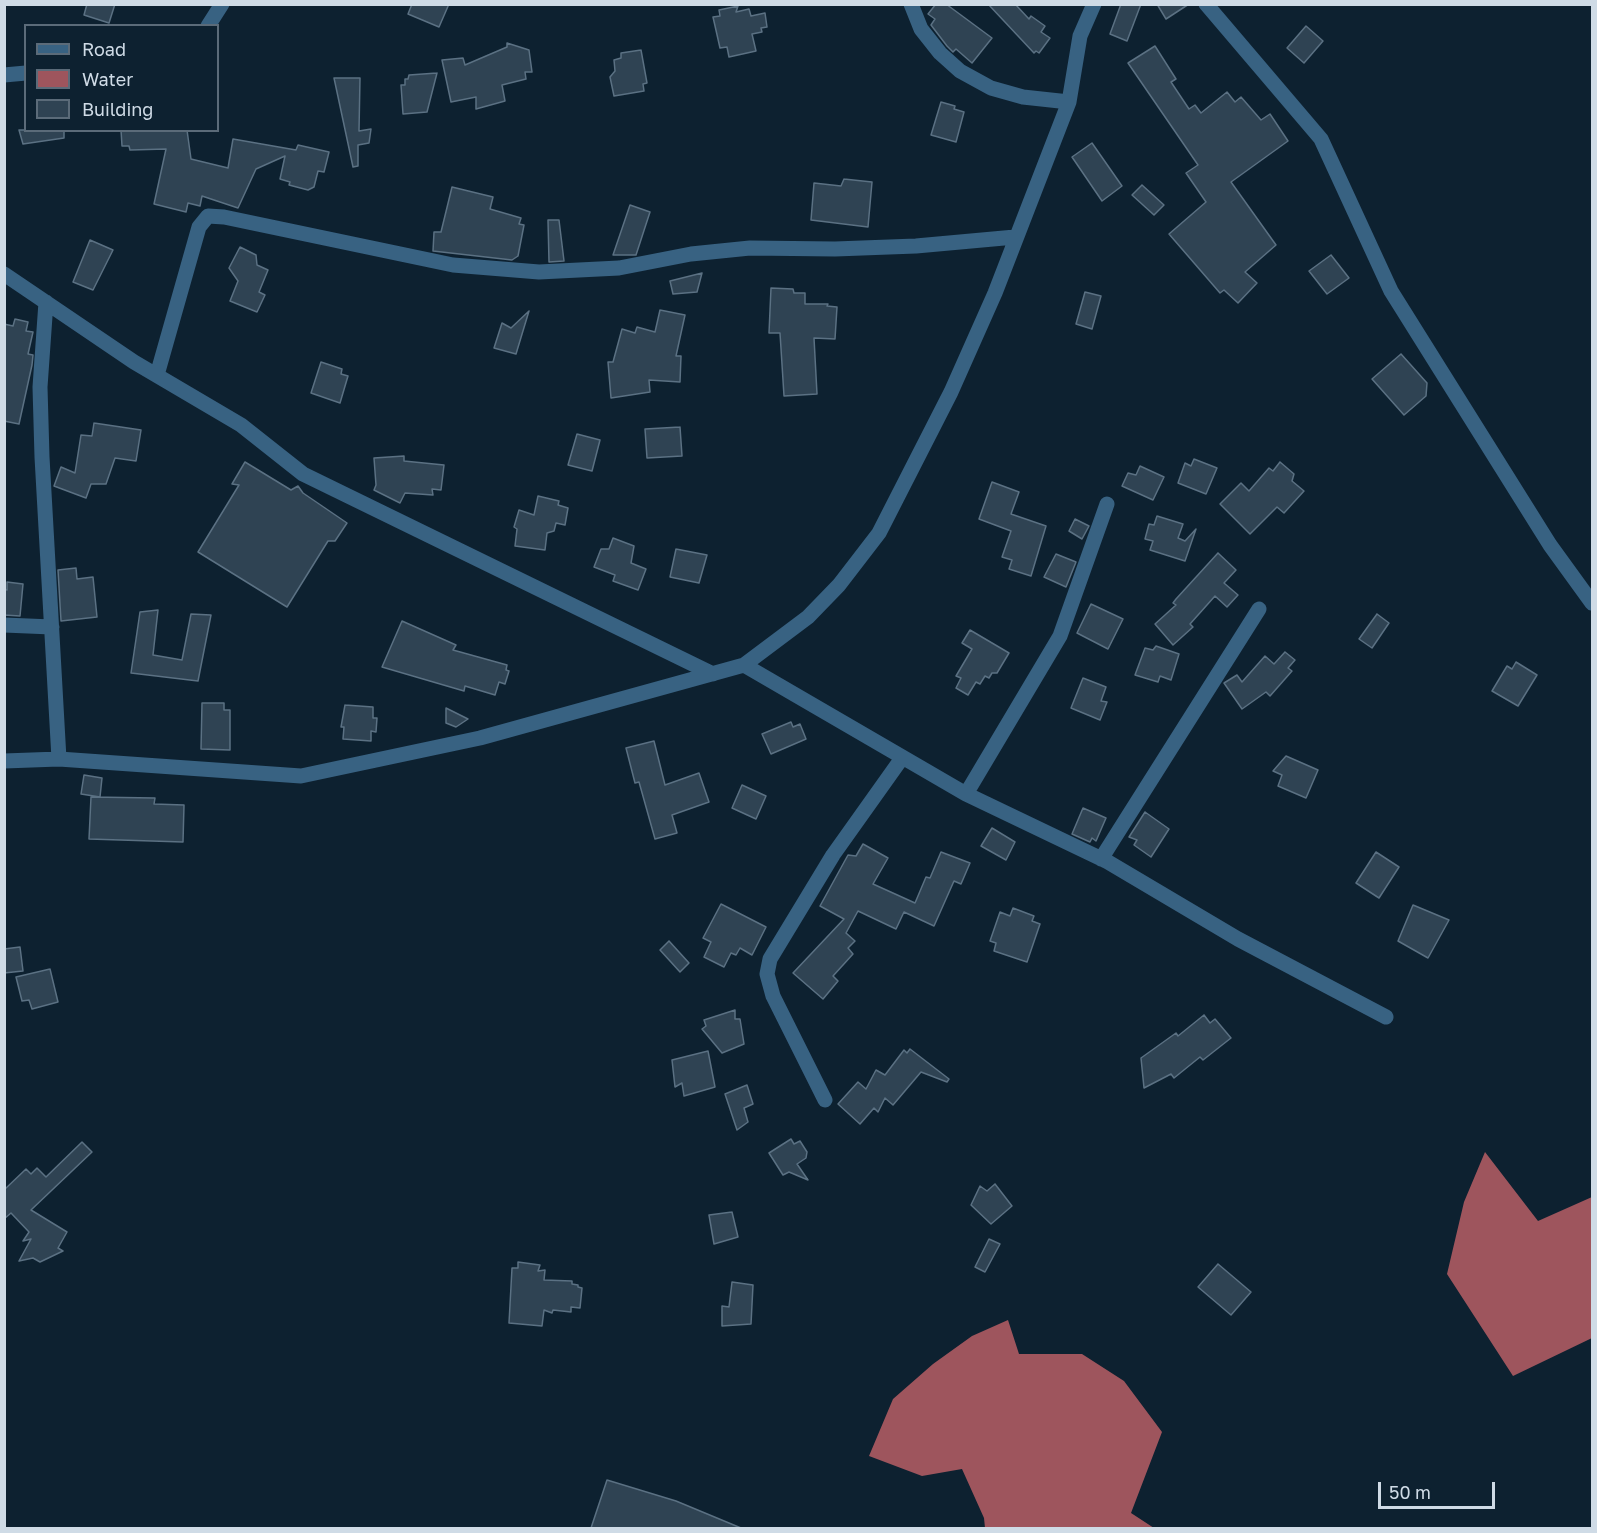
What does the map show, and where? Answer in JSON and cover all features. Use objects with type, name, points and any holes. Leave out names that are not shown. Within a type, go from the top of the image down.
[{"type":"street","points":[[209,24],[222,4]]},
{"type":"street","points":[[911,4],[921,29],[940,53],[960,70],[991,88],[1023,98],[1069,102]]},
{"type":"street","points":[[4,761],[59,759],[301,777],[480,738],[744,665],[808,616],[839,585],[879,533],[951,392],[995,294],[1015,237],[1069,102],[1080,36],[1094,4]]},
{"type":"street","points":[[1206,4],[1321,138],[1391,291],[1550,545],[1593,603]]},
{"type":"street","points":[[4,75],[24,73]]},
{"type":"street","points":[[157,375],[199,227],[208,216],[224,217],[453,265],[539,272],[620,268],[692,254],[750,248],[893,247],[1015,237]]},
{"type":"street","points":[[4,274],[157,375],[241,425],[303,474],[713,674]]},
{"type":"street","points":[[46,302],[40,387],[59,759]]},
{"type":"street","points":[[966,794],[1060,636],[1107,504]]},
{"type":"street","points":[[1101,859],[1259,609]]},
{"type":"street","points":[[4,625],[52,627]]},
{"type":"street","points":[[744,665],[966,794],[1101,859],[1238,939],[1386,1017]]},
{"type":"street","points":[[825,1100],[773,996],[767,974],[770,959],[813,885],[902,758]]},
{"type":"water","points":[[1485,1152],[1538,1221],[1592,1197],[1592,1338],[1513,1376],[1447,1274],[1464,1202]]},
{"type":"water","points":[[1008,1320],[1019,1354],[1082,1354],[1124,1381],[1162,1432],[1131,1513],[1154,1528],[985,1528],[984,1518],[962,1469],[922,1476],[869,1456],[893,1399],[933,1364],[972,1336]]},
{"type":"building","points":[[87,4],[115,4],[109,23],[84,15]]},
{"type":"building","points":[[412,4],[449,4],[439,27],[408,14]]},
{"type":"building","points":[[936,4],[946,4],[992,38],[972,63],[956,49],[953,52],[931,25],[935,19],[928,14]]},
{"type":"building","points":[[988,4],[1015,4],[1029,19],[1031,16],[1045,26],[1041,32],[1050,38],[1039,53],[1036,51],[1034,53]]},
{"type":"building","points":[[1121,4],[1141,4],[1127,41],[1110,34]]},
{"type":"building","points":[[1157,4],[1189,4],[1166,19]]},
{"type":"building","points":[[738,6],[736,12],[749,9],[751,16],[765,13],[767,27],[761,28],[762,32],[752,34],[756,51],[729,57],[727,47],[720,48],[713,17],[720,16],[719,10]]},
{"type":"building","points":[[1306,26],[1323,41],[1304,63],[1287,48]]},
{"type":"building","points":[[507,43],[529,50],[532,72],[525,72],[526,79],[502,85],[505,101],[476,109],[476,97],[451,102],[442,60],[463,58],[465,65],[507,47]]},
{"type":"building","points":[[1155,46],[1176,79],[1171,82],[1189,109],[1195,105],[1201,113],[1227,92],[1235,102],[1241,97],[1261,120],[1270,114],[1288,141],[1231,182],[1276,245],[1245,272],[1257,283],[1238,303],[1224,290],[1220,293],[1169,234],[1206,202],[1186,173],[1198,165],[1128,63]]},
{"type":"building","points":[[641,50],[647,83],[643,84],[644,91],[614,96],[610,77],[615,71],[614,60],[621,58],[621,53]]},
{"type":"building","points":[[437,73],[427,112],[403,114],[401,85],[405,85],[405,79],[408,79],[409,75]]},
{"type":"building","points":[[334,78],[360,78],[359,131],[371,129],[369,143],[358,145],[358,166],[353,167]]},
{"type":"building","points":[[941,102],[955,106],[954,109],[964,112],[956,142],[931,135]]},
{"type":"building","points":[[19,130],[64,132],[64,138],[23,144]]},
{"type":"building","points":[[121,132],[187,132],[191,159],[228,168],[233,139],[296,150],[298,145],[329,152],[324,172],[318,171],[314,187],[308,190],[289,185],[290,182],[280,179],[285,156],[256,169],[238,208],[202,196],[200,206],[188,203],[186,212],[154,204],[166,149],[130,150],[129,146],[122,146]]},
{"type":"building","points":[[1092,143],[1122,186],[1102,201],[1072,157]]},
{"type":"building","points":[[844,179],[872,182],[868,227],[811,220],[814,183],[841,186]]},
{"type":"building","points":[[1142,185],[1164,205],[1154,215],[1132,195]]},
{"type":"building","points":[[452,187],[493,197],[490,209],[521,218],[519,224],[524,225],[518,256],[512,260],[433,251],[434,232],[441,232]]},
{"type":"building","points":[[630,205],[650,212],[636,255],[613,255]]},
{"type":"building","points":[[548,220],[559,220],[564,261],[549,262]]},
{"type":"building","points":[[90,240],[113,250],[93,290],[73,282]]},
{"type":"building","points":[[240,247],[256,255],[257,265],[268,270],[259,292],[265,295],[257,312],[230,301],[238,281],[229,268]]},
{"type":"building","points":[[1331,255],[1349,278],[1327,294],[1309,271]]},
{"type":"building","points":[[702,273],[697,292],[673,294],[670,281]]},
{"type":"building","points":[[771,288],[793,289],[794,293],[805,293],[805,304],[828,304],[827,306],[837,307],[835,339],[814,338],[817,394],[784,396],[780,333],[769,333]]},
{"type":"building","points":[[1085,292],[1101,296],[1092,329],[1076,324]]},
{"type":"building","points":[[660,310],[685,315],[676,356],[681,356],[680,382],[649,380],[650,392],[611,398],[608,362],[613,362],[622,329],[635,333],[637,327],[655,332]]},
{"type":"building","points":[[529,311],[516,354],[494,348],[502,323],[511,328]]},
{"type":"building","points":[[15,319],[28,322],[26,331],[33,332],[28,354],[33,355],[32,365],[19,424],[4,421],[4,324],[13,326]]},
{"type":"building","points":[[1401,354],[1427,383],[1426,396],[1404,415],[1372,379]]},
{"type":"building","points":[[321,362],[342,369],[341,374],[348,376],[340,403],[311,393]]},
{"type":"building","points":[[94,423],[141,430],[136,461],[115,458],[106,484],[91,484],[86,498],[54,486],[61,467],[75,473],[81,435],[92,436]]},
{"type":"building","points":[[680,427],[682,456],[647,458],[645,429]]},
{"type":"building","points":[[577,434],[600,440],[592,471],[568,465]]},
{"type":"building","points":[[404,456],[404,461],[444,465],[441,490],[432,489],[433,495],[405,493],[400,503],[374,490],[376,485],[374,458]]},
{"type":"building","points":[[1194,459],[1217,468],[1206,494],[1178,483],[1185,463],[1191,466]]},
{"type":"building","points":[[245,462],[291,490],[298,486],[303,493],[347,523],[335,541],[328,541],[287,607],[198,552],[239,485],[232,484]]},
{"type":"building","points":[[1280,462],[1294,474],[1292,481],[1304,491],[1284,513],[1277,507],[1250,534],[1220,504],[1241,483],[1249,491],[1269,468],[1273,471]]},
{"type":"building","points":[[1140,466],[1164,477],[1153,500],[1122,486],[1128,473],[1136,475]]},
{"type":"building","points":[[992,482],[1019,492],[1011,514],[1046,526],[1031,576],[1009,569],[1012,560],[1002,557],[1011,531],[979,519]]},
{"type":"building","points":[[538,496],[559,501],[558,505],[568,508],[565,525],[556,523],[554,531],[547,533],[545,550],[515,546],[517,529],[514,527],[519,510],[534,515]]},
{"type":"building","points":[[1157,516],[1183,524],[1178,538],[1185,541],[1196,529],[1185,561],[1150,550],[1153,541],[1145,539],[1149,524],[1154,525]]},
{"type":"building","points":[[1075,519],[1089,526],[1082,539],[1069,531]]},
{"type":"building","points":[[613,538],[634,546],[631,563],[646,569],[638,590],[613,581],[615,575],[594,567],[601,549],[609,549]]},
{"type":"building","points":[[676,549],[707,555],[699,583],[670,577]]},
{"type":"building","points":[[1218,553],[1236,570],[1224,583],[1238,595],[1227,607],[1215,596],[1190,624],[1193,627],[1173,645],[1155,624],[1176,605],[1173,603],[1176,599]]},
{"type":"building","points":[[1056,554],[1076,562],[1066,587],[1044,577]]},
{"type":"building","points":[[76,568],[77,579],[93,577],[97,617],[61,621],[58,570]]},
{"type":"building","points":[[7,582],[23,584],[20,616],[4,615],[4,589],[7,590]]},
{"type":"building","points":[[1091,604],[1123,619],[1108,649],[1077,633]]},
{"type":"building","points":[[158,610],[153,655],[182,660],[191,614],[211,615],[198,681],[131,673],[140,612]]},
{"type":"building","points":[[1377,614],[1389,623],[1372,648],[1359,639]]},
{"type":"building","points":[[402,621],[456,645],[453,650],[507,665],[506,670],[509,671],[505,684],[499,682],[495,695],[465,686],[464,691],[382,667]]},
{"type":"building","points":[[970,630],[1009,653],[997,673],[992,673],[989,678],[985,676],[980,684],[976,682],[968,695],[956,688],[961,678],[956,676],[972,649],[962,643]]},
{"type":"building","points":[[1156,646],[1179,654],[1171,680],[1160,676],[1158,682],[1135,675],[1145,648],[1153,650]]},
{"type":"building","points":[[1285,652],[1295,660],[1288,668],[1292,671],[1270,696],[1266,692],[1242,709],[1224,683],[1237,675],[1242,682],[1265,656],[1274,664]]},
{"type":"building","points":[[1516,662],[1537,675],[1518,706],[1492,691],[1507,666],[1512,669]]},
{"type":"building","points":[[1083,678],[1106,687],[1101,701],[1107,702],[1100,720],[1071,708]]},
{"type":"building","points":[[202,703],[224,703],[224,710],[230,710],[230,750],[201,749]]},
{"type":"building","points":[[345,705],[373,707],[373,718],[377,718],[376,732],[371,731],[371,741],[343,739],[344,727],[341,727]]},
{"type":"building","points":[[446,708],[468,719],[456,727],[446,723]]},
{"type":"building","points":[[791,722],[793,727],[800,724],[806,739],[771,754],[762,734]]},
{"type":"building","points":[[654,741],[665,785],[699,773],[709,802],[672,815],[677,833],[655,839],[639,782],[635,783],[626,748]]},
{"type":"building","points":[[1286,756],[1318,770],[1306,798],[1278,786],[1282,775],[1273,771]]},
{"type":"building","points":[[84,775],[102,778],[100,797],[81,794]]},
{"type":"building","points":[[742,785],[766,796],[756,819],[732,808]]},
{"type":"building","points":[[91,797],[155,798],[154,804],[184,805],[183,842],[89,839]]},
{"type":"building","points":[[1083,808],[1106,818],[1096,841],[1092,838],[1090,842],[1072,834]]},
{"type":"building","points":[[1145,812],[1169,829],[1151,857],[1134,845],[1137,840],[1129,837]]},
{"type":"building","points":[[992,828],[1015,842],[1006,860],[981,846]]},
{"type":"building","points":[[863,844],[888,858],[873,884],[915,903],[926,877],[930,878],[941,852],[970,863],[961,884],[954,881],[934,926],[904,912],[896,929],[858,911],[846,933],[855,941],[848,948],[853,954],[833,976],[838,981],[823,999],[793,973],[844,919],[820,906],[848,855],[856,856]]},
{"type":"building","points":[[1376,852],[1399,867],[1379,898],[1356,883]]},
{"type":"building","points":[[721,904],[766,927],[752,955],[740,948],[736,955],[731,953],[724,967],[704,957],[711,942],[703,938]]},
{"type":"building","points":[[1413,905],[1449,920],[1428,958],[1398,941]]},
{"type":"building","points":[[1013,908],[1034,916],[1032,921],[1040,924],[1027,962],[994,951],[996,943],[990,941],[1000,912],[1010,916]]},
{"type":"building","points":[[669,941],[689,963],[680,972],[660,950]]},
{"type":"building","points":[[20,947],[23,971],[4,973],[4,949]]},
{"type":"building","points":[[50,969],[58,1002],[32,1009],[29,1000],[22,1001],[16,977]]},
{"type":"building","points":[[735,1010],[735,1019],[740,1019],[744,1044],[722,1053],[702,1029],[706,1026],[704,1020]]},
{"type":"building","points":[[1204,1015],[1210,1023],[1215,1019],[1231,1038],[1203,1060],[1200,1057],[1174,1078],[1171,1074],[1144,1088],[1141,1058],[1176,1033],[1178,1036]]},
{"type":"building","points":[[910,1049],[949,1079],[947,1082],[921,1072],[893,1105],[885,1098],[878,1112],[874,1108],[860,1124],[838,1104],[858,1082],[866,1089],[876,1070],[885,1075],[904,1050],[907,1053]]},
{"type":"building","points":[[708,1051],[715,1087],[684,1096],[682,1083],[675,1087],[672,1060]]},
{"type":"building","points":[[747,1085],[753,1104],[744,1108],[748,1122],[737,1130],[725,1094]]},
{"type":"building","points":[[791,1139],[794,1144],[800,1141],[807,1152],[806,1158],[797,1164],[808,1180],[789,1172],[783,1175],[769,1153]]},
{"type":"building","points":[[82,1142],[92,1152],[31,1210],[67,1232],[58,1248],[63,1251],[40,1262],[33,1258],[19,1261],[31,1239],[23,1241],[29,1232],[11,1213],[4,1219],[4,1190],[26,1169],[31,1174],[37,1168],[46,1177]]},
{"type":"building","points":[[995,1184],[1012,1206],[991,1224],[971,1205],[980,1186],[987,1191]]},
{"type":"building","points":[[732,1212],[738,1237],[714,1244],[709,1215]]},
{"type":"building","points":[[989,1239],[1000,1244],[985,1272],[975,1267]]},
{"type":"building","points":[[518,1262],[540,1265],[538,1271],[545,1270],[544,1280],[572,1281],[572,1284],[578,1285],[582,1288],[580,1308],[571,1307],[571,1312],[553,1310],[552,1313],[544,1310],[542,1326],[509,1323],[512,1268],[518,1268]]},
{"type":"building","points":[[1218,1264],[1251,1292],[1231,1315],[1198,1287]]},
{"type":"building","points":[[732,1282],[753,1285],[751,1324],[722,1326],[722,1306],[729,1307]]},
{"type":"building","points":[[607,1480],[676,1501],[741,1528],[591,1528]]}]
